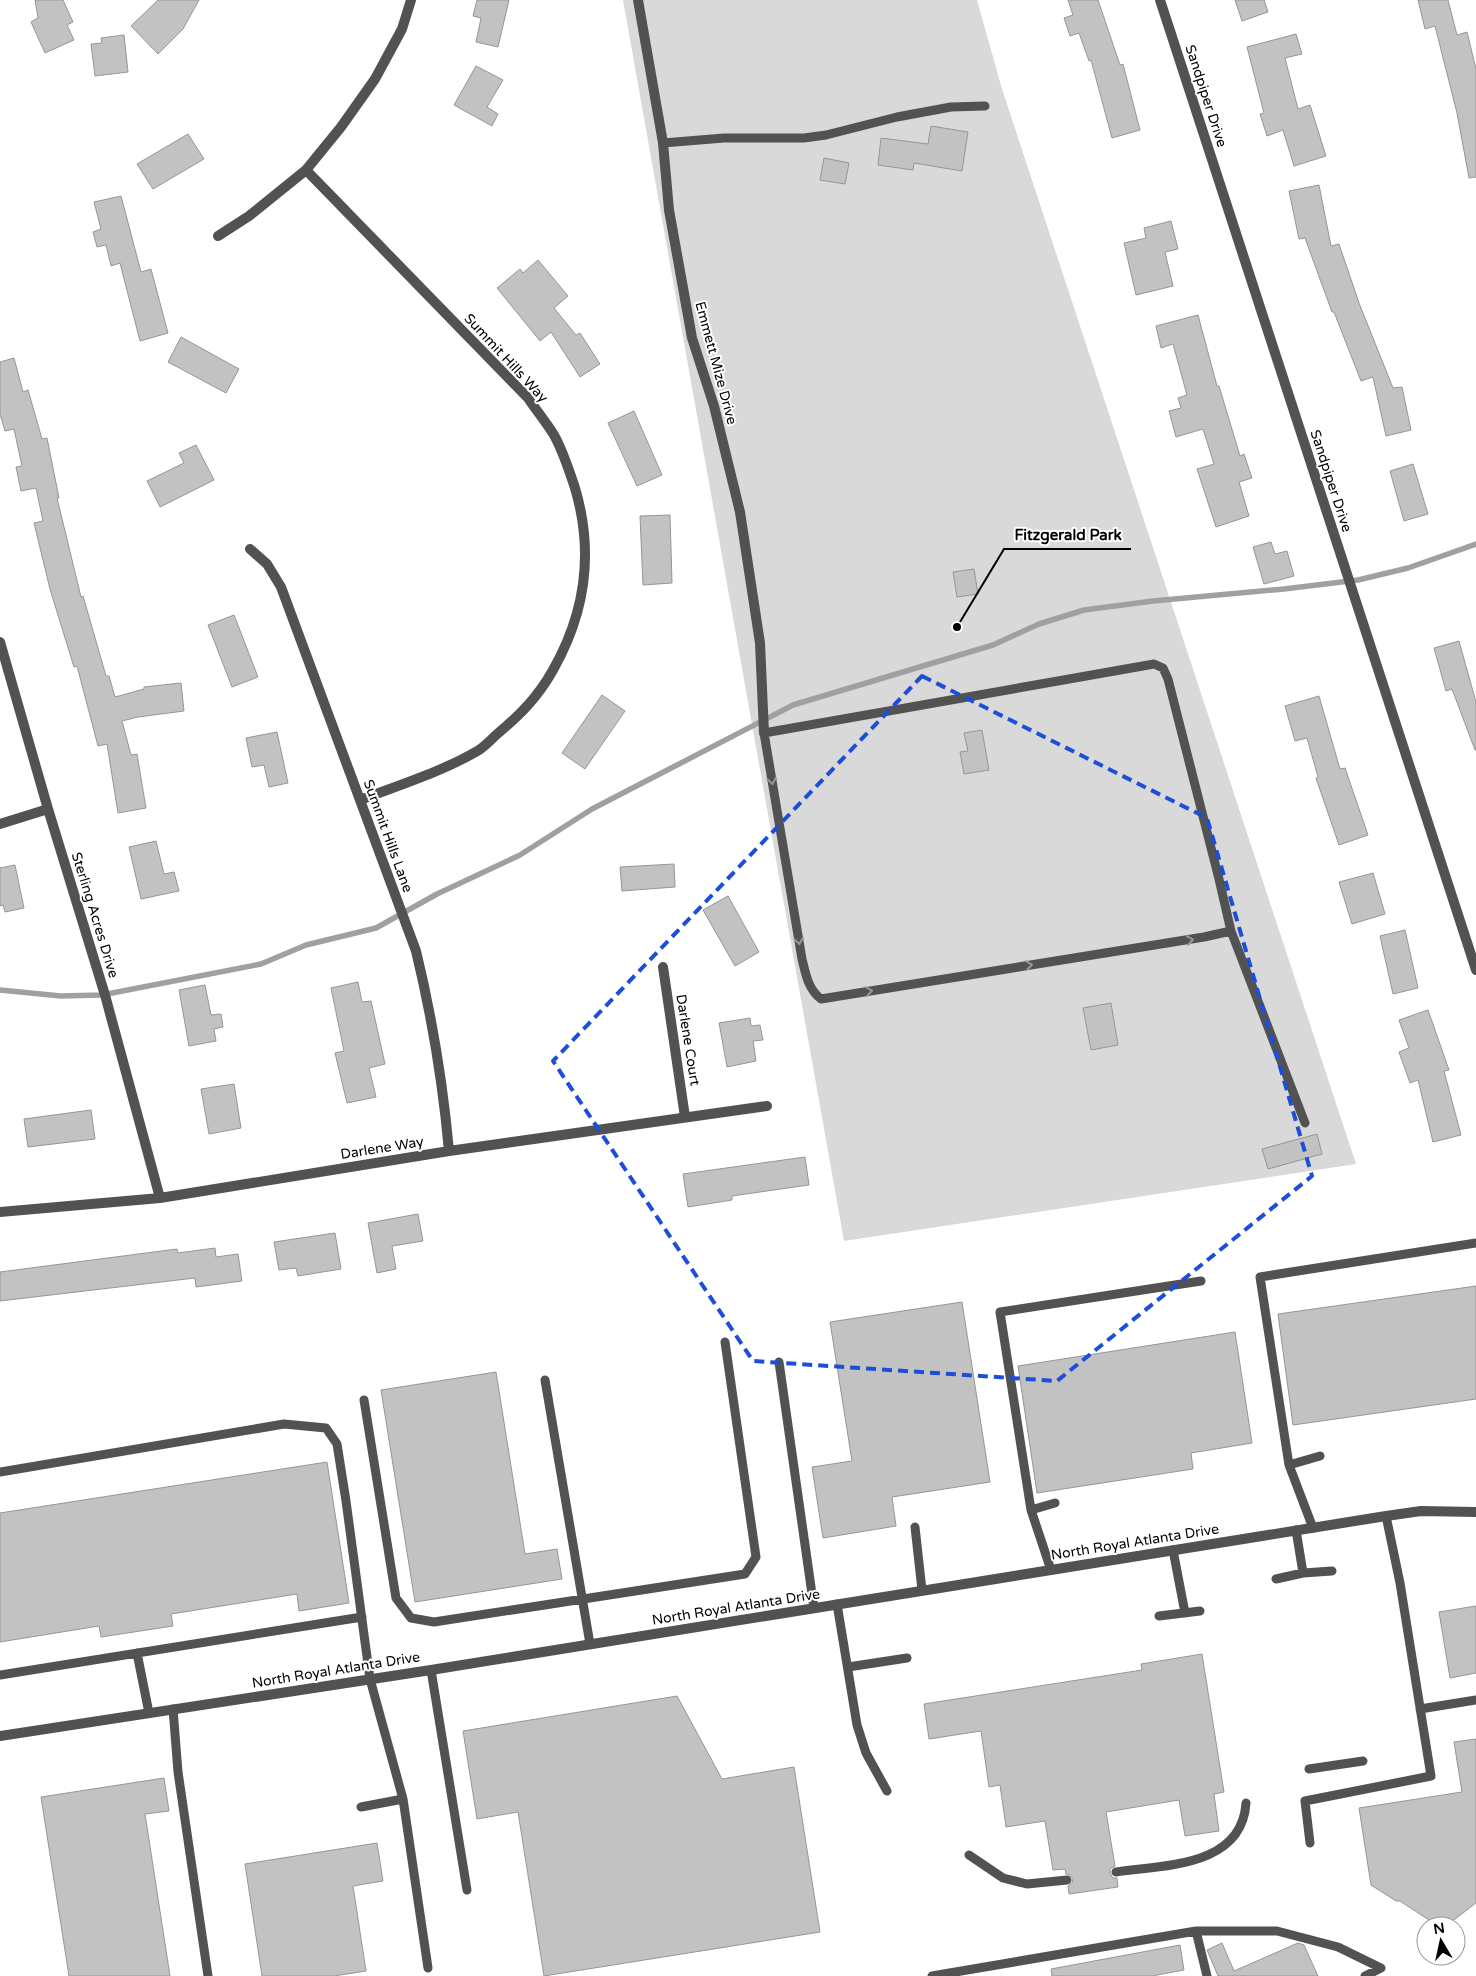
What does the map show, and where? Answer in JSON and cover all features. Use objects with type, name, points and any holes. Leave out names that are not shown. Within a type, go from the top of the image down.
[{"type":"street","points":[[218,236],[249,216],[306,170],[342,127],[375,78],[402,29],[410,0]]},
{"type":"street","name":"Emmett Mize Drive","points":[[638,0],[663,143],[669,210],[692,338],[714,406],[740,512],[760,643],[764,733]]},
{"type":"street","name":"Sandpiper Drive","points":[[1160,0],[1476,970]]},
{"type":"street","name":"Summit Hills Way","points":[[306,170],[528,398],[554,435],[570,472],[581,509],[586,544],[584,584],[574,625],[560,658],[540,692],[514,720],[480,750],[448,765],[360,800]]},
{"type":"street","name":"Summit Hills Lane","points":[[250,549],[266,564],[281,587],[416,951],[426,992],[443,1091],[449,1151]]},
{"type":"street","name":"Sterling Acres Drive","points":[[0,642],[48,809],[105,995],[160,1198]]},
{"type":"street","points":[[0,824],[48,809]]},
{"type":"street","name":"Darlene Court","points":[[663,968],[686,1117]]},
{"type":"street","name":"Darlene Way","points":[[0,1212],[160,1198],[449,1151],[767,1106]]},
{"type":"street","name":"North Royal Atlanta Drive","points":[[0,1736],[431,1670],[1386,1516],[1421,1511],[1476,1512]]},
{"type":"lane","points":[[663,143],[724,138],[804,138],[826,135],[898,117],[951,107],[985,106]]},
{"type":"lane","points":[[1231,931],[1195,939],[820,999],[810,987],[802,959],[764,733],[1154,664],[1163,668],[1168,679],[1220,879],[1231,931],[1305,1123]]},
{"type":"lane","points":[[1313,1528],[1289,1465],[1260,1277],[1476,1243]]},
{"type":"lane","points":[[1051,1570],[1031,1510],[1000,1312],[1201,1281]]},
{"type":"lane","points":[[364,1400],[396,1598],[411,1618],[434,1622],[745,1574],[756,1557],[725,1342]]},
{"type":"lane","points":[[778,1362],[814,1608]]},
{"type":"lane","points":[[545,1380],[590,1644]]},
{"type":"lane","points":[[0,1472],[284,1424],[326,1428],[337,1444],[370,1679],[403,1799],[428,1968]]},
{"type":"lane","points":[[1289,1465],[1320,1456]]},
{"type":"lane","points":[[1031,1510],[1054,1503]]},
{"type":"lane","points":[[1310,1844],[1304,1801],[1431,1776],[1400,1583],[1386,1516]]},
{"type":"lane","points":[[915,1527],[922,1590]]},
{"type":"lane","points":[[1296,1530],[1303,1573]]},
{"type":"lane","points":[[1173,1550],[1186,1612]]},
{"type":"lane","points":[[1276,1579],[1303,1573],[1332,1571]]},
{"type":"lane","points":[[837,1604],[857,1725],[866,1753],[887,1791]]},
{"type":"lane","points":[[1159,1616],[1200,1611]]},
{"type":"lane","points":[[0,1675],[362,1617]]},
{"type":"lane","points":[[137,1653],[149,1713]]},
{"type":"lane","points":[[848,1667],[907,1658]]},
{"type":"lane","points":[[431,1670],[467,1890]]},
{"type":"lane","points":[[1420,1709],[1476,1700]]},
{"type":"lane","points":[[173,1709],[178,1772],[208,1976]]},
{"type":"lane","points":[[1309,1769],[1363,1761]]},
{"type":"lane","points":[[361,1807],[403,1799]]},
{"type":"lane","points":[[1116,1872],[1198,1860],[1220,1850],[1234,1838],[1238,1831],[1246,1812],[1246,1803]]},
{"type":"lane","points":[[968,1855],[1003,1878],[1027,1884],[1066,1880]]},
{"type":"lane","points":[[1196,1931],[1207,1976]]},
{"type":"lane","points":[[932,1976],[1196,1931],[1277,1931],[1338,1947],[1381,1968],[1365,1976]]},
{"type":"highlighted area","points":[[922,676],[1207,818],[1312,1176],[1057,1381],[753,1361],[553,1061]]},
{"type":"shaded area","points":[[623,0],[977,0],[1002,89],[1356,1164],[844,1241]]},
{"type":"building","points":[[35,0],[63,0],[73,22],[67,25],[74,40],[45,53],[31,22],[38,18]]},
{"type":"building","points":[[158,0],[199,0],[183,29],[158,54],[131,26]]},
{"type":"building","points":[[477,0],[509,0],[498,47],[476,42],[481,18],[473,16]]},
{"type":"building","points":[[1068,0],[1098,0],[1120,65],[1123,64],[1140,130],[1112,138],[1091,60],[1089,61],[1079,33],[1070,36],[1064,18],[1073,15]]},
{"type":"building","points":[[1235,0],[1264,0],[1268,12],[1242,21]]},
{"type":"building","points":[[1418,0],[1448,0],[1457,35],[1467,32],[1476,69],[1476,177],[1469,178],[1457,113],[1435,26],[1425,29]]},
{"type":"building","points":[[1296,34],[1302,54],[1285,58],[1298,109],[1310,105],[1326,156],[1294,166],[1283,130],[1267,136],[1260,114],[1264,113],[1247,47]]},
{"type":"building","points":[[124,35],[128,72],[95,76],[91,44],[102,43],[101,38]]},
{"type":"building","points":[[476,66],[503,80],[487,107],[498,114],[492,126],[454,105]]},
{"type":"building","points":[[931,126],[968,132],[962,171],[914,163],[913,170],[878,165],[881,138],[928,144]]},
{"type":"building","points":[[188,134],[204,159],[153,189],[137,164]]},
{"type":"building","points":[[824,158],[849,163],[845,184],[820,180]]},
{"type":"building","points":[[1319,185],[1331,246],[1339,244],[1359,303],[1393,388],[1402,387],[1411,430],[1386,436],[1373,377],[1361,381],[1334,312],[1332,312],[1305,238],[1299,239],[1289,191]]},
{"type":"building","points":[[121,196],[141,272],[151,269],[168,333],[140,341],[120,263],[111,266],[106,245],[97,247],[93,232],[101,229],[94,202]]},
{"type":"building","points":[[1171,221],[1178,249],[1165,252],[1173,286],[1136,295],[1124,243],[1146,238],[1144,228]]},
{"type":"building","points":[[538,260],[568,296],[554,308],[576,335],[580,333],[600,364],[580,377],[551,332],[540,341],[497,288],[520,269],[523,273]]},
{"type":"building","points":[[1198,315],[1217,386],[1219,386],[1240,456],[1244,454],[1252,478],[1239,482],[1249,516],[1216,527],[1197,469],[1214,464],[1203,429],[1176,437],[1169,411],[1181,408],[1178,398],[1187,395],[1173,344],[1161,348],[1156,326]]},
{"type":"building","points":[[181,337],[239,369],[226,393],[168,362]]},
{"type":"building","points":[[14,358],[23,392],[28,390],[42,439],[47,438],[59,498],[57,498],[81,597],[83,596],[106,676],[109,676],[115,697],[144,689],[144,687],[181,683],[184,711],[122,721],[131,755],[137,754],[146,808],[118,813],[107,744],[98,746],[77,666],[74,667],[50,589],[34,523],[43,521],[36,488],[21,491],[16,467],[22,466],[14,429],[5,431],[0,414],[0,362]]},
{"type":"building","points":[[634,411],[662,475],[637,486],[608,423]]},
{"type":"building","points":[[196,445],[214,480],[160,507],[147,481],[184,463],[179,453]]},
{"type":"building","points":[[1413,464],[1428,514],[1404,521],[1390,471]]},
{"type":"building","points":[[670,515],[672,583],[643,585],[640,516]]},
{"type":"building","points":[[1271,542],[1275,554],[1287,551],[1294,576],[1264,584],[1253,547]]},
{"type":"building","points":[[974,569],[978,594],[957,597],[953,572]]},
{"type":"building","points":[[234,615],[258,677],[232,687],[208,625]]},
{"type":"building","points":[[1459,641],[1476,702],[1476,750],[1452,689],[1446,691],[1434,648]]},
{"type":"building","points":[[602,695],[625,711],[585,769],[562,753]]},
{"type":"building","points":[[1319,696],[1340,769],[1345,768],[1368,835],[1339,845],[1316,778],[1318,777],[1307,738],[1295,741],[1285,706]]},
{"type":"building","points":[[982,730],[989,770],[964,774],[960,752],[968,751],[964,733]]},
{"type":"building","points":[[277,732],[288,783],[269,787],[264,765],[252,767],[246,738]]},
{"type":"building","points":[[156,841],[164,874],[174,872],[179,891],[141,899],[129,847]]},
{"type":"building","points":[[674,864],[675,887],[622,891],[620,867]]},
{"type":"building","points":[[15,865],[24,908],[5,912],[3,905],[0,906],[0,868]]},
{"type":"building","points":[[1373,873],[1385,914],[1352,924],[1339,882]]},
{"type":"building","points":[[728,896],[759,952],[735,966],[703,910]]},
{"type":"building","points":[[1405,930],[1418,988],[1393,994],[1380,936]]},
{"type":"building","points":[[358,982],[362,1002],[371,1001],[385,1064],[369,1068],[376,1097],[347,1103],[335,1053],[344,1051],[331,988]]},
{"type":"building","points":[[205,985],[211,1015],[221,1014],[223,1027],[214,1029],[216,1041],[189,1046],[179,990]]},
{"type":"building","points":[[1111,1003],[1118,1045],[1091,1050],[1083,1008]]},
{"type":"building","points":[[1428,1010],[1449,1070],[1444,1071],[1461,1135],[1433,1142],[1418,1080],[1410,1083],[1399,1052],[1409,1048],[1399,1020]]},
{"type":"building","points":[[750,1018],[751,1026],[760,1025],[763,1040],[753,1041],[756,1061],[727,1067],[719,1023]]},
{"type":"building","points":[[234,1084],[241,1128],[209,1134],[201,1089]]},
{"type":"building","points":[[91,1110],[95,1139],[28,1147],[24,1119]]},
{"type":"building","points":[[1317,1134],[1322,1154],[1268,1169],[1262,1149]]},
{"type":"building","points":[[805,1157],[809,1185],[732,1196],[732,1200],[688,1207],[683,1174]]},
{"type":"building","points":[[418,1214],[423,1241],[392,1246],[396,1269],[377,1273],[368,1223]]},
{"type":"building","points":[[335,1233],[341,1269],[298,1276],[296,1268],[279,1270],[274,1242]]},
{"type":"building","points":[[215,1248],[216,1257],[238,1254],[242,1281],[196,1287],[195,1278],[0,1301],[0,1272],[177,1249],[178,1253]]},
{"type":"building","points":[[1476,1286],[1476,1399],[1293,1425],[1278,1314]]},
{"type":"building","points":[[962,1302],[990,1482],[892,1497],[896,1526],[823,1538],[812,1467],[852,1461],[830,1322]]},
{"type":"building","points":[[1235,1332],[1252,1443],[1191,1453],[1193,1469],[1037,1493],[1018,1366]]},
{"type":"building","points":[[496,1372],[525,1554],[557,1549],[562,1579],[415,1602],[381,1390]]},
{"type":"building","points":[[327,1462],[349,1603],[299,1611],[297,1594],[171,1614],[173,1626],[101,1637],[99,1626],[0,1642],[0,1513]]},
{"type":"building","points":[[1476,1606],[1476,1673],[1450,1678],[1439,1612]]},
{"type":"building","points":[[1202,1654],[1224,1792],[1214,1794],[1219,1831],[1185,1836],[1179,1800],[1106,1812],[1115,1866],[1110,1869],[1110,1873],[1113,1878],[1117,1878],[1118,1887],[1069,1894],[1068,1886],[1072,1883],[1073,1879],[1070,1875],[1066,1874],[1065,1869],[1053,1870],[1045,1821],[1006,1827],[1000,1785],[989,1787],[981,1731],[929,1739],[924,1704],[1142,1670],[1141,1664]]},
{"type":"building","points":[[677,1696],[722,1779],[794,1767],[820,1932],[544,1976],[518,1812],[477,1819],[463,1731]]},
{"type":"building","points":[[1476,1739],[1476,1903],[1459,1916],[1423,1916],[1371,1885],[1359,1808],[1462,1792],[1454,1742]]},
{"type":"building","points":[[164,1778],[169,1811],[145,1814],[170,1976],[69,1976],[41,1797]]},
{"type":"building","points":[[377,1843],[383,1881],[353,1886],[366,1971],[334,1976],[262,1976],[245,1864]]},
{"type":"building","points":[[1222,1943],[1234,1971],[1298,1943],[1304,1945],[1318,1976],[1218,1976],[1207,1950]]},
{"type":"building","points":[[1180,1945],[1184,1970],[1152,1976],[1052,1976],[1051,1969]]},
{"type":"waterway","points":[[0,990],[61,996],[102,995],[261,964],[306,945],[376,928],[437,894],[520,855],[592,809],[793,705],[993,645],[1039,624],[1084,610],[1358,580],[1408,568],[1476,544]]},
{"type":"place","name":"Fitzgerald Park","points":[[957,627]]}]
